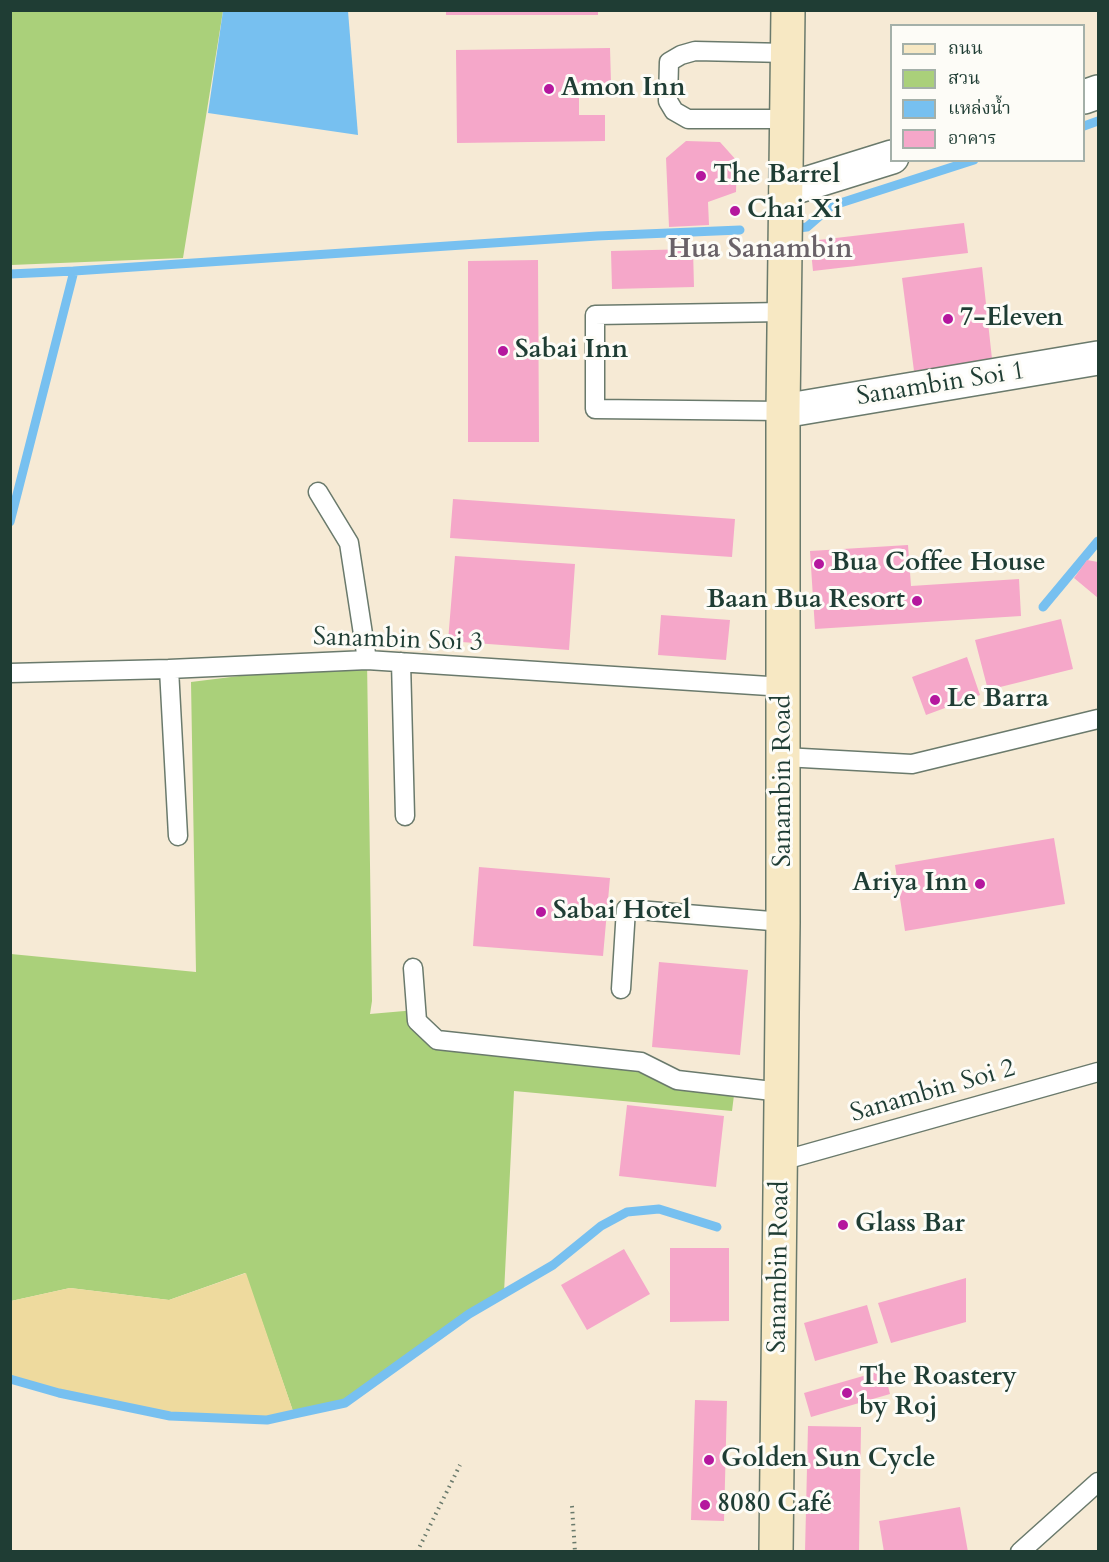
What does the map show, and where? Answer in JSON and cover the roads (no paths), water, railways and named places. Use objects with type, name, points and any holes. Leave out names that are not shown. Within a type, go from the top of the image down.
[{"type":"street","name":"Sanambin Road","points":[[776,1551],[783,922],[783,411],[788,10]]},
{"type":"street","points":[[786,190],[890,157]]},
{"type":"street","name":"Sanambin Soi 1","points":[[783,411],[1098,358]]},
{"type":"lane","points":[[787,53],[695,51],[681,55],[669,62],[668,101],[674,111],[688,118],[787,119]]},
{"type":"lane","points":[[783,411],[595,409],[595,315],[784,312]]},
{"type":"lane","points":[[318,492],[349,543],[367,660]]},
{"type":"lane","name":"Sanambin Soi 3","points":[[10,672],[169,669],[367,660],[784,687]]},
{"type":"lane","points":[[401,662],[405,816]]},
{"type":"lane","points":[[169,669],[178,836]]},
{"type":"lane","points":[[784,757],[912,765],[1098,719]]},
{"type":"lane","points":[[621,989],[626,909],[783,922]]},
{"type":"lane","points":[[413,968],[417,1021],[437,1040],[641,1062],[677,1080],[781,1092]]},
{"type":"lane","name":"Sanambin Soi 2","points":[[781,1161],[1098,1072]]},
{"type":"lane","points":[[1020,1551],[1098,1481]]},
{"type":"water","points":[[223,11],[348,11],[358,135],[208,113]]},
{"type":"waterway","points":[[1085,126],[1098,121]]},
{"type":"waterway","points":[[798,228],[807,227],[831,206],[968,162]]},
{"type":"waterway","points":[[10,522],[74,271],[597,236],[740,230]]},
{"type":"waterway","points":[[10,274],[74,271]]},
{"type":"waterway","points":[[1043,607],[1098,541]]},
{"type":"waterway","points":[[10,1379],[59,1393],[170,1416],[267,1420],[345,1403],[469,1314],[553,1265],[601,1226],[627,1212],[659,1209],[717,1227]]},
{"type":"place","name":"Amon Inn","points":[[549,89]]},
{"type":"place","name":"The Barrel","points":[[701,176]]},
{"type":"place","name":"Chai Xi","points":[[735,211]]},
{"type":"place","name":"7-Eleven","points":[[948,319]]},
{"type":"place","name":"Sabai Inn","points":[[503,351]]},
{"type":"place","name":"Bua Coffee House","points":[[819,564]]},
{"type":"place","name":"Baan Bua Resort","points":[[917,601]]},
{"type":"place","name":"Le Barra","points":[[935,700]]},
{"type":"place","name":"Ariya Inn","points":[[980,884]]},
{"type":"place","name":"Sabai Hotel","points":[[541,912]]},
{"type":"place","name":"Glass Bar","points":[[843,1225]]},
{"type":"place","name":"The Roastery by Roj","points":[[847,1393]]},
{"type":"place","name":"Golden Sun Cycle","points":[[709,1460]]},
{"type":"place","name":"8080 Café","points":[[705,1505]]},
{"type":"district","name":"Hua Sanambin","points":[[760,251]]}]
